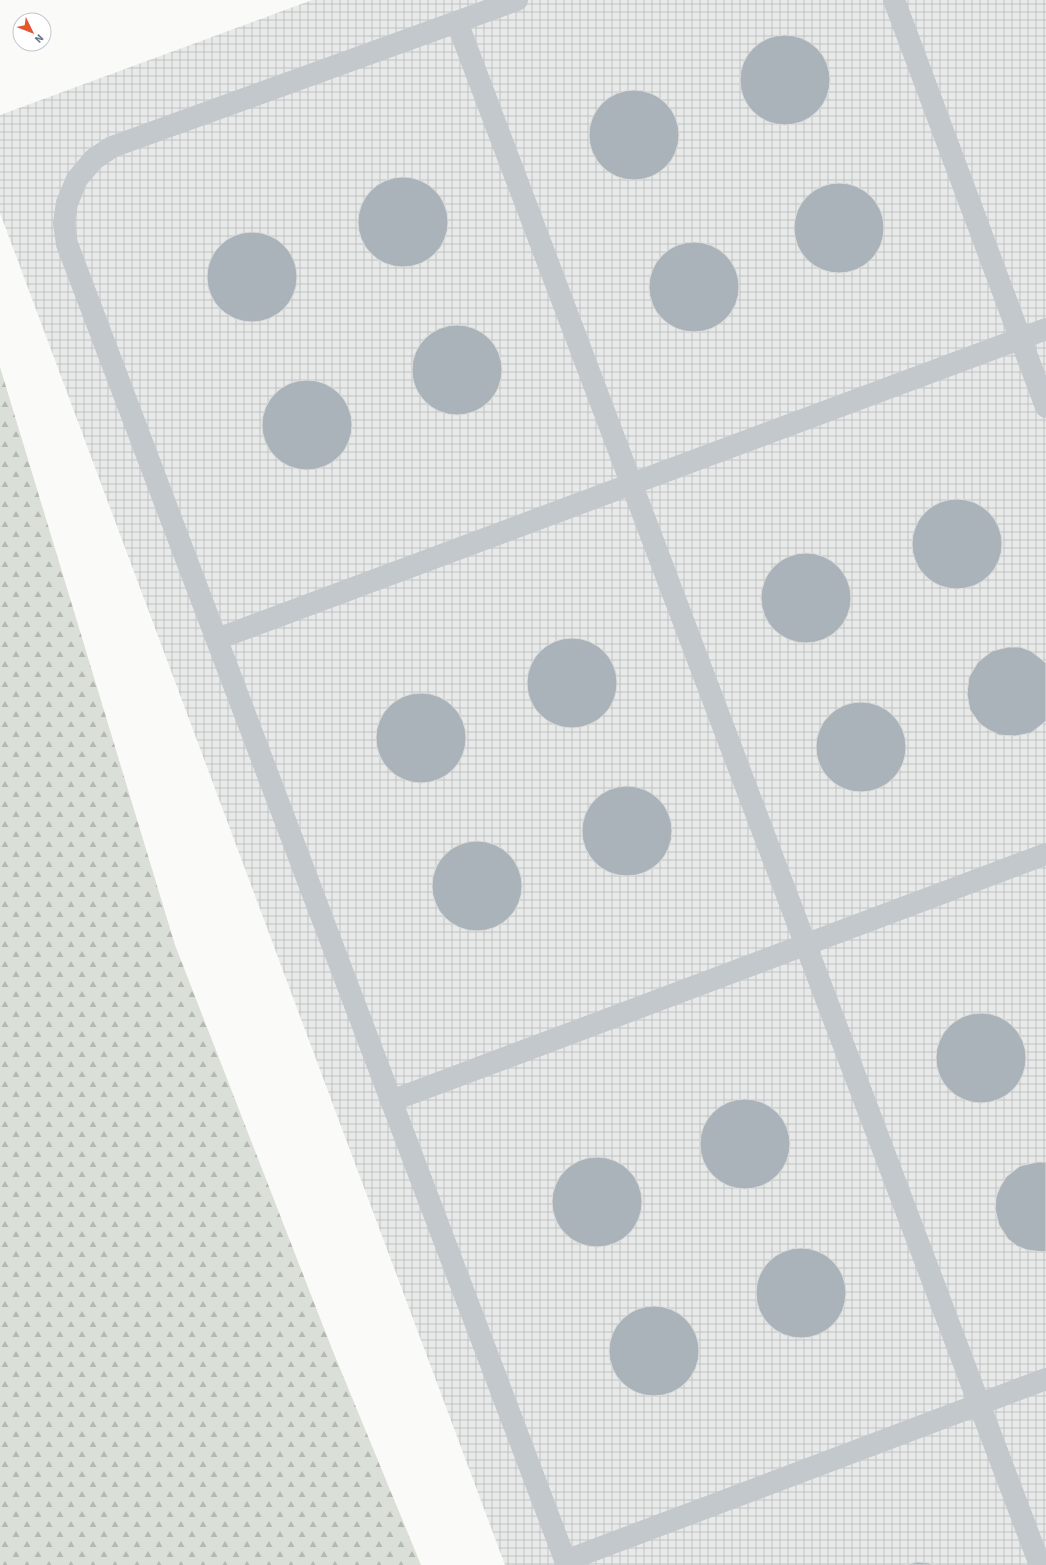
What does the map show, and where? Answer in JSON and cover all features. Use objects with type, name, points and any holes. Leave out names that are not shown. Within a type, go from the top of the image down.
[{"type":"lane","points":[[517,0],[112,147],[94,159],[77,179],[67,203],[64,223],[67,244],[566,1563],[1046,1380]]},
{"type":"lane","points":[[894,0],[1046,407]]},
{"type":"lane","points":[[457,22],[1040,1565]]},
{"type":"lane","points":[[216,639],[1046,329]]},
{"type":"lane","points":[[391,1101],[1046,854]]},
{"type":"shaded area","points":[[312,0],[1046,0],[1046,1565],[505,1565],[0,213],[0,115]]},
{"type":"green space","points":[[0,367],[175,945],[332,1349],[421,1565],[0,1565]]},
{"type":"building","points":[[785,35],[802,38],[817,48],[827,63],[830,80],[827,97],[817,112],[802,122],[785,125],[768,122],[753,112],[743,97],[740,80],[743,63],[753,48],[768,38]]},
{"type":"building","points":[[634,90],[651,93],[666,103],[676,118],[679,135],[676,152],[666,167],[651,177],[634,180],[617,177],[602,167],[592,152],[589,135],[592,118],[602,103],[617,93]]},
{"type":"building","points":[[403,177],[420,180],[435,190],[445,205],[448,222],[445,239],[435,254],[420,264],[403,267],[386,264],[371,254],[361,239],[358,222],[361,205],[371,190],[386,180]]},
{"type":"building","points":[[839,183],[856,186],[871,196],[881,211],[884,228],[881,245],[871,260],[856,270],[839,273],[822,270],[807,260],[797,245],[794,228],[797,211],[807,196],[822,186]]},
{"type":"building","points":[[252,232],[269,235],[284,245],[294,260],[297,277],[294,294],[284,309],[269,319],[252,322],[235,319],[220,309],[210,294],[207,277],[210,260],[220,245],[235,235]]},
{"type":"building","points":[[694,242],[711,245],[726,255],[736,270],[739,287],[736,304],[726,319],[711,329],[694,332],[677,329],[662,319],[652,304],[649,287],[652,270],[662,255],[677,245]]},
{"type":"building","points":[[457,325],[474,328],[489,338],[499,353],[502,370],[499,387],[489,402],[474,412],[457,415],[440,412],[425,402],[415,387],[412,370],[415,353],[425,338],[440,328]]},
{"type":"building","points":[[307,380],[324,383],[339,393],[349,408],[352,425],[349,442],[339,457],[324,467],[307,470],[290,467],[275,457],[265,442],[262,425],[265,408],[275,393],[290,383]]},
{"type":"building","points":[[957,499],[974,502],[989,512],[999,527],[1002,544],[999,561],[989,576],[974,586],[957,589],[940,586],[925,576],[915,561],[912,544],[915,527],[925,512],[940,502]]},
{"type":"building","points":[[806,553],[823,556],[838,566],[848,581],[851,598],[848,615],[838,630],[823,640],[806,643],[789,640],[774,630],[764,615],[761,598],[764,581],[774,566],[789,556]]},
{"type":"building","points":[[572,638],[589,641],[604,651],[614,666],[617,683],[614,700],[604,715],[589,725],[572,728],[555,725],[540,715],[530,700],[527,683],[530,666],[540,651],[555,641]]},
{"type":"building","points":[[1008,647],[1020,647],[1031,651],[1046,663],[1046,721],[1031,733],[1015,736],[999,735],[980,724],[970,710],[967,694],[969,677],[978,662],[992,651]]},
{"type":"building","points":[[421,693],[438,696],[453,706],[463,721],[466,738],[463,755],[453,770],[438,780],[421,783],[404,780],[389,770],[379,755],[376,738],[379,721],[389,706],[404,696]]},
{"type":"building","points":[[861,702],[878,705],[893,715],[903,730],[906,747],[903,764],[893,779],[878,789],[861,792],[844,789],[829,779],[819,764],[816,747],[819,730],[829,715],[844,705]]},
{"type":"building","points":[[627,786],[644,789],[659,799],[669,814],[672,831],[669,848],[659,863],[644,873],[627,876],[610,873],[595,863],[585,848],[582,831],[585,814],[595,799],[610,789]]},
{"type":"building","points":[[477,841],[494,844],[509,854],[519,869],[522,886],[519,903],[509,918],[494,928],[477,931],[460,928],[445,918],[435,903],[432,886],[435,869],[445,854],[460,844]]},
{"type":"building","points":[[981,1013],[998,1016],[1013,1026],[1023,1041],[1026,1058],[1023,1075],[1013,1090],[998,1100],[981,1103],[964,1100],[949,1090],[939,1075],[936,1058],[939,1041],[949,1026],[964,1016]]},
{"type":"building","points":[[745,1099],[762,1102],[777,1112],[787,1127],[790,1144],[787,1161],[777,1176],[762,1186],[745,1189],[728,1186],[713,1176],[703,1161],[700,1144],[703,1127],[713,1112],[728,1102]]},
{"type":"building","points":[[597,1157],[614,1160],[629,1170],[639,1185],[642,1202],[639,1219],[629,1234],[614,1244],[597,1247],[580,1244],[565,1234],[555,1219],[552,1202],[555,1185],[565,1170],[580,1160]]},
{"type":"building","points":[[1037,1162],[1046,1162],[1046,1251],[1043,1252],[1027,1250],[1017,1246],[1008,1239],[999,1225],[995,1209],[996,1197],[1006,1177],[1020,1166]]},
{"type":"building","points":[[801,1248],[818,1251],[833,1261],[843,1276],[846,1293],[843,1310],[833,1325],[818,1335],[801,1338],[784,1335],[769,1325],[759,1310],[756,1293],[759,1276],[769,1261],[784,1251]]},
{"type":"building","points":[[654,1306],[671,1309],[686,1319],[696,1334],[699,1351],[696,1368],[686,1383],[671,1393],[654,1396],[637,1393],[622,1383],[612,1368],[609,1351],[612,1334],[622,1319],[637,1309]]},
{"type":"building","points":[[917,1562],[929,1563],[936,1565],[905,1565]]}]
